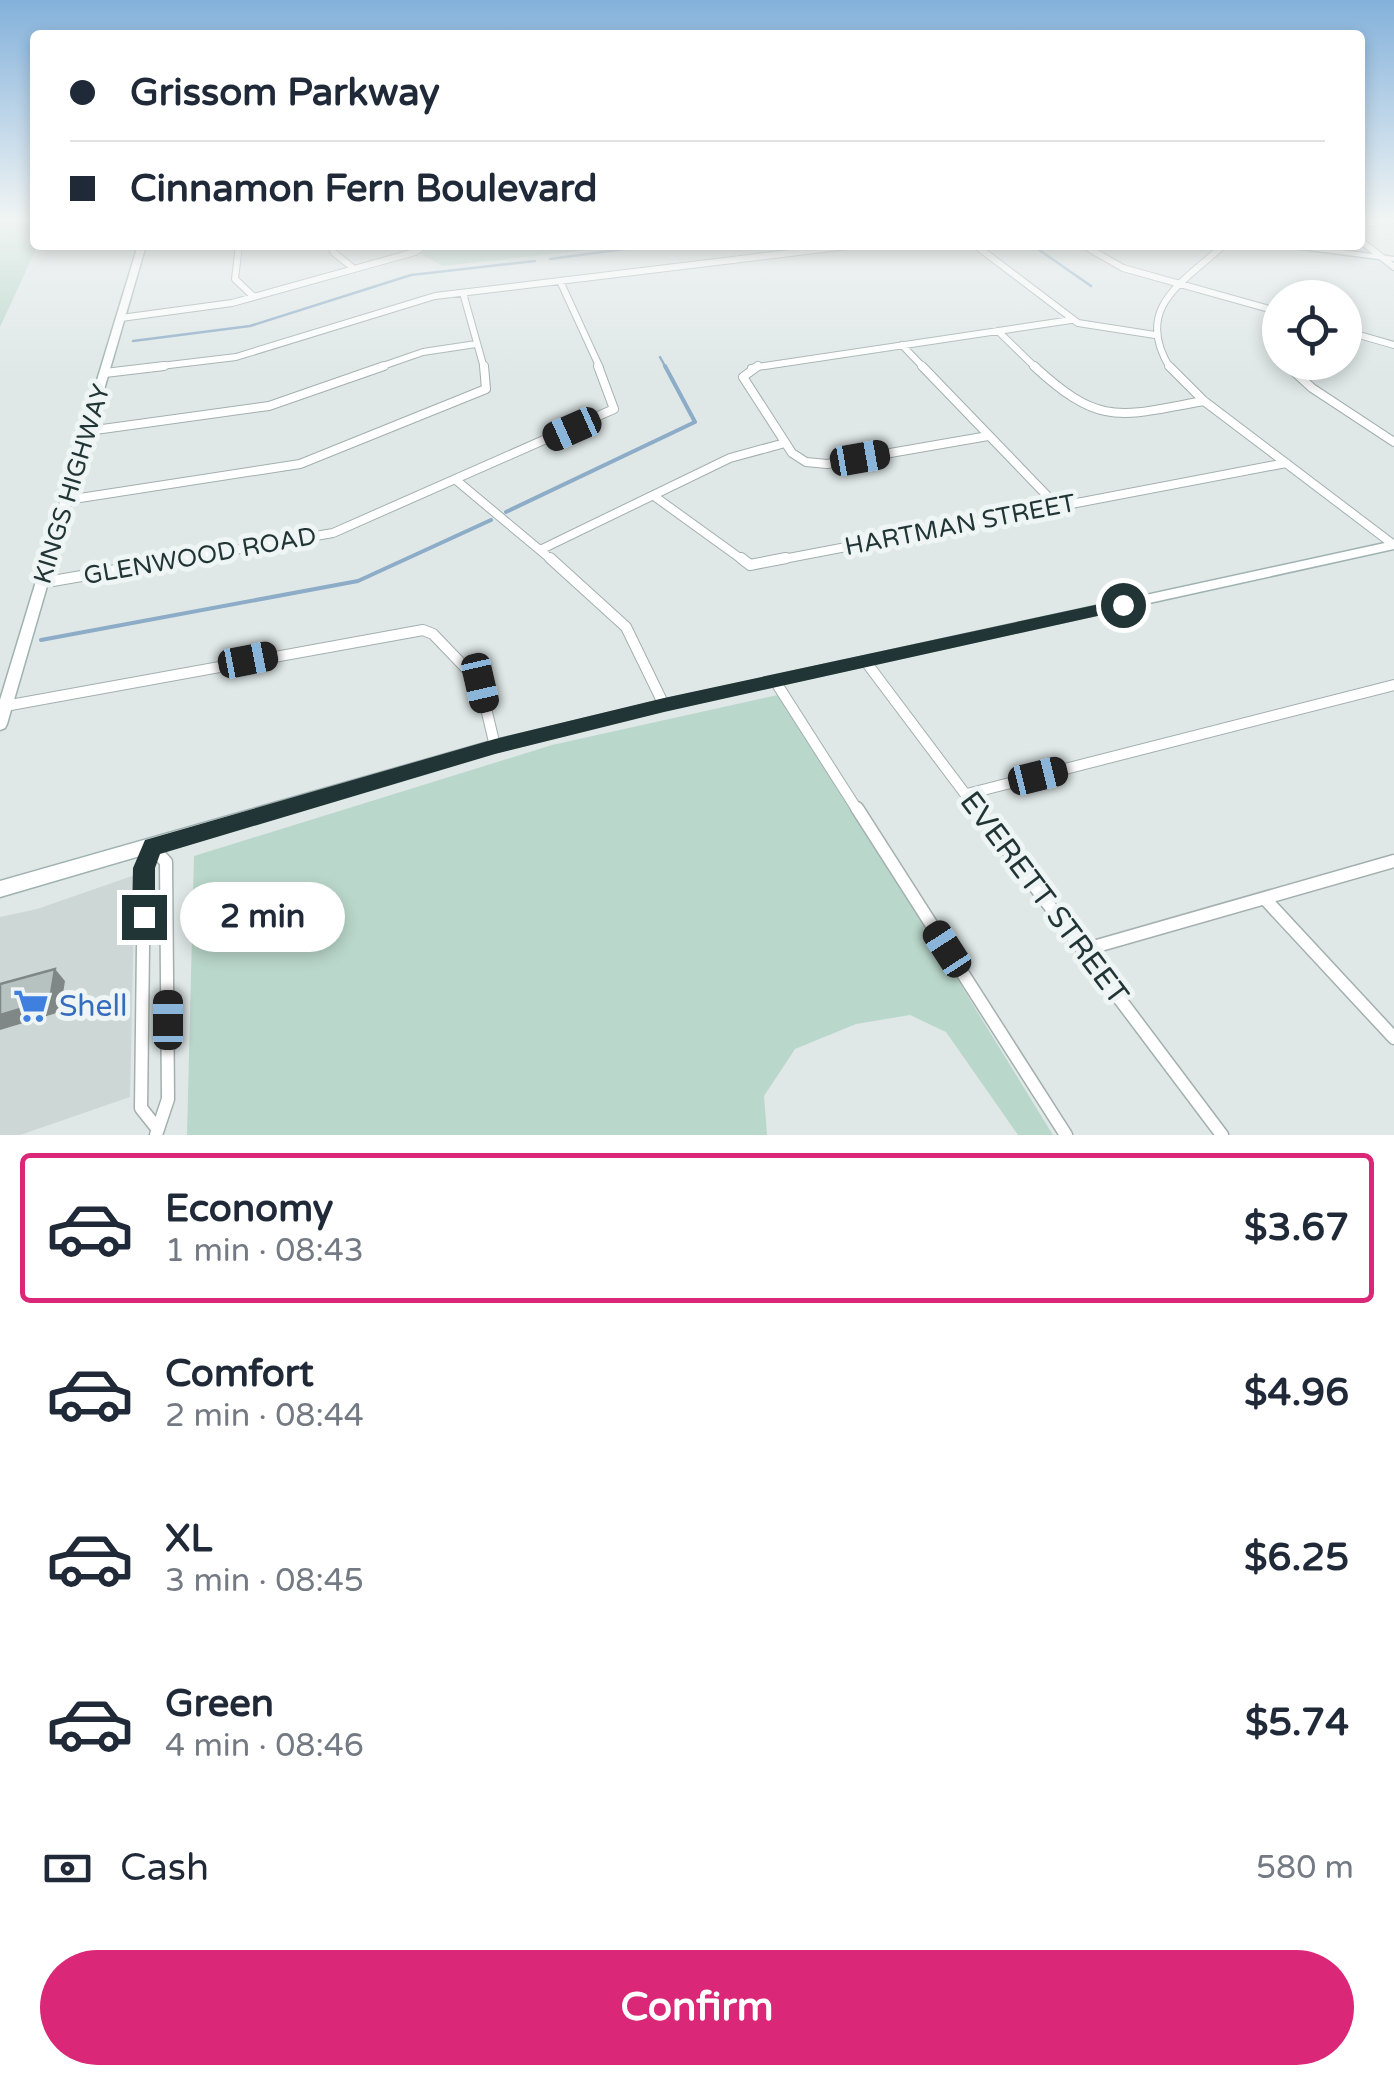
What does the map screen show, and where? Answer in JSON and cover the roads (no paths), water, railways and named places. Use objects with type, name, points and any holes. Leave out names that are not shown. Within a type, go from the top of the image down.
[{"type":"main road","name":"KINGS HIGHWAY","points":[[0,724],[134,272]]},
{"type":"main road","points":[[0,888],[495,746],[664,705],[1394,545]]},
{"type":"street","points":[[236,272],[235,279],[254,296]]},
{"type":"street","points":[[121,318],[221,306],[339,272]]},
{"type":"street","points":[[106,374],[236,357],[420,299],[634,272]]},
{"type":"street","points":[[1009,272],[1071,320],[1092,328],[1155,335]]},
{"type":"street","points":[[1137,272],[1262,307]]},
{"type":"street","points":[[1192,272],[1178,284],[1156,317],[1155,335],[1174,374],[1394,545]]},
{"type":"street","name":"GLENWOOD ROAD","points":[[42,583],[318,537],[614,409],[613,398],[560,281]]},
{"type":"street","points":[[67,500],[300,464],[486,390],[487,378],[463,293]]},
{"type":"street","points":[[988,436],[827,464],[806,462],[784,443],[743,377],[748,370],[1071,320]]},
{"type":"street","points":[[998,331],[1078,402],[1098,413],[1116,414],[1204,401]]},
{"type":"street","points":[[1362,338],[1393,350]]},
{"type":"street","points":[[88,430],[269,406],[423,352],[476,344]]},
{"type":"street","points":[[902,344],[1057,506]]},
{"type":"street","points":[[1303,380],[1394,442]]},
{"type":"street","points":[[540,550],[754,448],[784,443]]},
{"type":"street","name":"HARTMAN STREET","points":[[654,496],[750,565],[1286,463]]},
{"type":"street","points":[[456,480],[626,627],[664,705]]},
{"type":"street","points":[[5,706],[423,630],[432,634],[480,683],[495,746]]},
{"type":"street","name":"EVERETT STREET","points":[[866,662],[1222,1135]]},
{"type":"street","points":[[775,681],[1066,1135]]},
{"type":"street","points":[[966,794],[1394,685]]},
{"type":"street","points":[[152,847],[166,862],[168,1099],[156,1131],[141,1108],[144,868],[152,847]]},
{"type":"street","points":[[1083,950],[1394,861]]},
{"type":"street","points":[[1266,900],[1394,1038]]},
{"type":"waterway","points":[[133,341],[250,326],[411,275],[438,272]]},
{"type":"waterway","points":[[1071,272],[1091,286]]},
{"type":"waterway","points":[[660,357],[666,368]]},
{"type":"waterway","points":[[506,512],[695,422],[665,366]]},
{"type":"waterway","points":[[41,640],[358,581],[491,520]]},
{"type":"place","name":"Shell","points":[[31,1006]]}]
